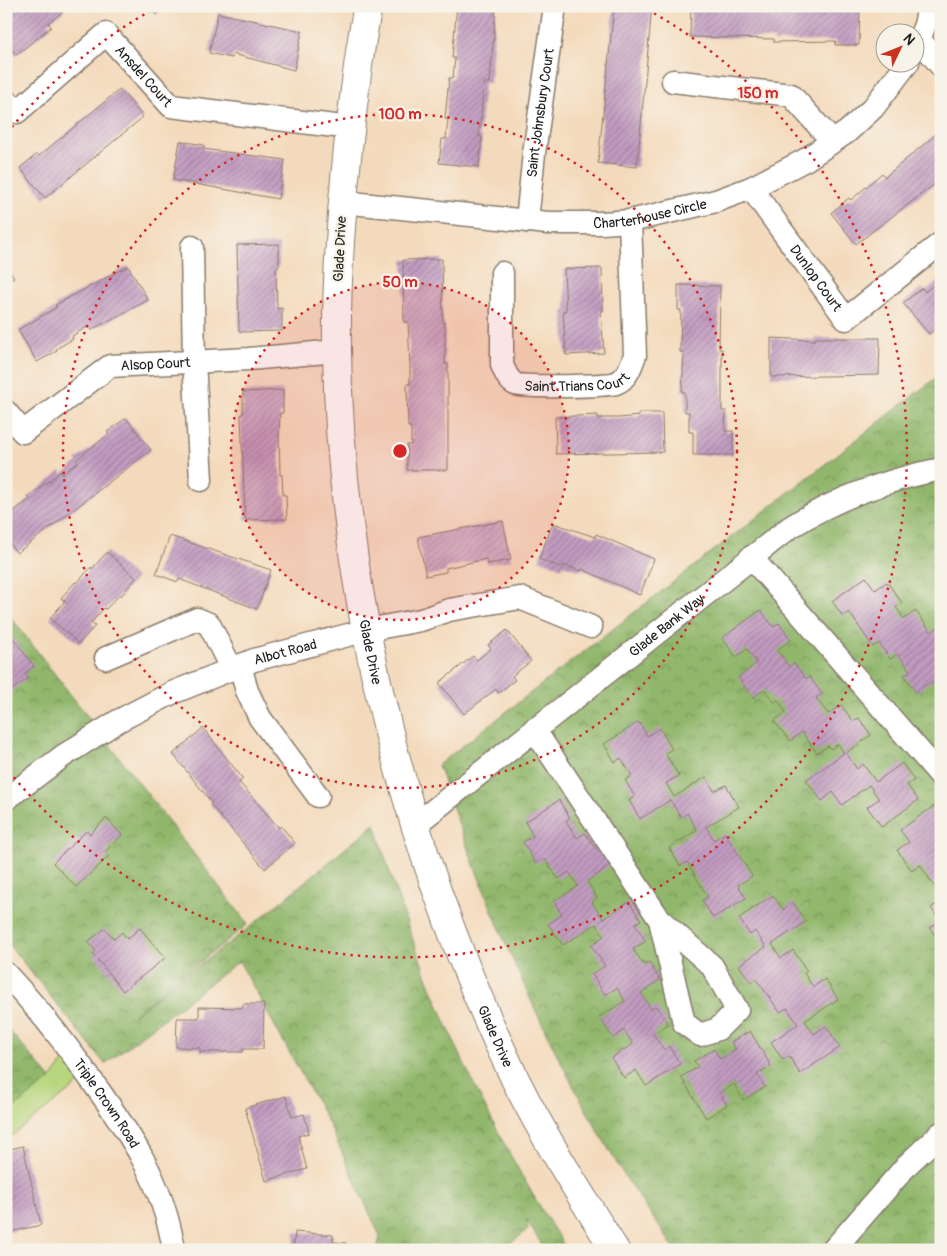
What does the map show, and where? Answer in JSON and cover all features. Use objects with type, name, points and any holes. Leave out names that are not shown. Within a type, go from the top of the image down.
[{"type":"street","name":"Glade Drive","points":[[368,6],[342,202],[337,351],[341,429],[350,522],[367,630],[387,725],[415,825],[445,913],[473,985],[517,1083],[562,1165],[615,1250]]},
{"type":"street","name":"Saint Johnsbury Court","points":[[527,221],[534,153],[555,6]]},
{"type":"street","points":[[923,22],[928,6]]},
{"type":"street","name":"Ansdel Court","points":[[6,100],[17,112],[106,34],[171,106],[351,128]]},
{"type":"street","points":[[924,51],[941,66]]},
{"type":"street","name":"Charterhouse Circle","points":[[342,202],[527,221],[590,223],[630,221],[716,201],[751,188],[805,160],[847,132],[873,108],[900,72]]},
{"type":"street","points":[[673,81],[791,95],[832,142]]},
{"type":"street","name":"Dunlop Court","points":[[751,188],[846,319],[941,243]]},
{"type":"street","name":"Saint Trians Court","points":[[502,273],[502,365],[507,376],[516,384],[542,386],[616,383],[629,372],[635,355],[630,221]]},
{"type":"street","points":[[192,247],[194,362],[201,480]]},
{"type":"street","name":"Alsop Court","points":[[6,412],[23,432],[110,366],[194,362],[337,351]]},
{"type":"street","name":"Glade Bank Way","points":[[415,825],[789,528],[827,505],[853,493],[908,476],[941,469]]},
{"type":"street","points":[[751,557],[941,776]]},
{"type":"street","name":"Albot Road","points":[[6,799],[63,756],[118,721],[172,693],[236,667],[367,630],[421,620],[449,610],[520,598],[591,627]]},
{"type":"street","points":[[106,658],[197,619],[209,624],[236,667],[260,718],[318,796]]},
{"type":"street","points":[[534,729],[660,920],[712,966],[737,1010],[718,1029],[700,1035],[684,1023],[660,920]]},
{"type":"street","name":"Triple Crown Road","points":[[6,974],[76,1058],[132,1137],[152,1175],[168,1217],[174,1250]]},
{"type":"street","points":[[843,1246],[908,1164],[941,1133]]},
{"type":"green space","points":[[941,374],[941,1250],[675,1250],[612,1155],[560,1061],[494,915],[474,866],[438,765]]},
{"type":"green space","points":[[6,611],[248,924],[133,1015],[250,927],[375,824],[411,936],[455,1044],[507,1149],[567,1250],[545,1250],[526,1219],[528,1230],[501,1250],[377,1250],[380,1236],[329,1124],[239,961],[105,1064],[6,941]]},
{"type":"green space","points":[[6,1027],[51,1079],[6,1114]]},
{"type":"green space","points":[[71,1052],[89,1076],[6,1140],[6,1114],[51,1079]]},
{"type":"building","points":[[12,6],[65,6],[63,8],[64,11],[48,23],[51,27],[16,55],[6,42],[6,11]]},
{"type":"building","points":[[149,6],[167,6],[156,15]]},
{"type":"building","points":[[457,6],[496,6],[490,83],[484,83],[479,136],[482,137],[479,167],[439,163],[442,139],[446,139],[448,119],[445,119],[449,78],[453,78],[455,58],[452,58]]},
{"type":"building","points":[[614,6],[652,6],[637,167],[598,163]]},
{"type":"building","points":[[691,6],[860,6],[859,45],[835,45],[836,41],[774,42],[774,39],[690,37]]},
{"type":"building","points":[[218,13],[302,31],[294,70],[233,54],[232,58],[209,53]]},
{"type":"building","points":[[120,89],[143,117],[45,198],[20,168],[37,154],[39,156]]},
{"type":"building","points":[[941,130],[940,180],[856,244],[831,213],[849,198],[851,200],[882,173],[885,177]]},
{"type":"building","points":[[180,141],[204,145],[203,149],[285,160],[278,199],[173,180]]},
{"type":"building","points":[[279,244],[279,267],[276,267],[277,309],[282,308],[282,331],[239,332],[237,245]]},
{"type":"building","points":[[442,259],[445,364],[448,364],[448,470],[407,470],[407,445],[411,445],[411,427],[408,427],[407,384],[410,384],[410,365],[408,322],[404,322],[403,260]]},
{"type":"building","points":[[128,266],[148,300],[91,330],[89,326],[72,336],[73,339],[56,349],[57,351],[37,362],[18,330],[57,307],[55,305]]},
{"type":"building","points":[[6,268],[14,277],[6,283]]},
{"type":"building","points":[[602,268],[603,311],[601,311],[604,353],[566,355],[563,311],[566,311],[564,269]]},
{"type":"building","points":[[941,279],[941,325],[929,334],[903,303],[922,288],[925,292]]},
{"type":"building","points":[[678,285],[720,286],[719,349],[722,349],[722,411],[726,411],[725,431],[733,431],[733,455],[693,455],[693,432],[689,432],[689,412],[685,412],[685,392],[682,392],[684,352],[680,352],[681,310],[678,310]]},
{"type":"building","points":[[771,338],[815,340],[815,338],[880,338],[879,375],[771,377]]},
{"type":"building","points":[[283,390],[283,413],[280,413],[279,434],[280,475],[282,475],[283,495],[286,495],[287,519],[245,520],[241,414],[243,414],[243,392]]},
{"type":"building","points":[[639,413],[662,413],[663,452],[556,454],[555,417],[598,415],[598,418],[619,418],[639,416]]},
{"type":"building","points":[[126,418],[151,450],[17,553],[6,539],[6,513],[12,509],[14,511],[30,499],[28,497],[61,471],[62,474],[78,462],[76,460],[109,434],[107,432]]},
{"type":"building","points":[[503,521],[511,560],[487,564],[486,559],[446,568],[446,572],[426,576],[418,537]]},
{"type":"building","points":[[553,523],[595,537],[596,534],[654,559],[640,595],[582,569],[581,571],[563,565],[562,568],[539,559]]},
{"type":"building","points":[[170,536],[271,570],[257,609],[179,579],[178,582],[156,574]]},
{"type":"building","points":[[107,552],[136,578],[121,596],[120,594],[106,609],[104,608],[91,623],[95,626],[79,644],[50,618],[65,601],[61,598]]},
{"type":"building","points":[[866,577],[875,590],[887,582],[902,603],[896,607],[904,619],[916,611],[931,632],[938,627],[941,631],[941,675],[916,692],[904,675],[910,671],[898,654],[890,659],[879,643],[873,647],[849,612],[843,617],[832,601]]},
{"type":"building","points":[[761,610],[773,627],[779,623],[791,640],[777,650],[789,667],[794,663],[806,679],[809,676],[822,694],[816,698],[828,714],[841,705],[853,721],[859,718],[871,735],[846,753],[857,769],[863,764],[876,782],[902,763],[914,780],[907,785],[918,800],[882,827],[867,807],[879,799],[869,785],[842,805],[833,792],[822,801],[806,780],[844,753],[838,744],[831,749],[828,746],[817,753],[802,732],[790,741],[774,721],[786,712],[778,700],[774,702],[764,689],[753,698],[738,677],[757,663],[747,649],[736,657],[722,638]]},
{"type":"building","points":[[507,630],[531,661],[512,676],[515,680],[498,693],[496,689],[464,714],[439,683],[473,656],[477,660],[491,649],[488,645]]},
{"type":"building","points":[[13,638],[34,666],[25,673],[28,678],[6,695],[6,643]]},
{"type":"building","points":[[639,722],[647,736],[660,728],[672,749],[665,753],[679,776],[666,783],[674,797],[706,777],[714,791],[726,785],[739,807],[706,827],[714,840],[725,833],[752,876],[738,885],[746,898],[713,918],[702,900],[708,897],[687,862],[680,866],[669,848],[697,830],[687,813],[681,817],[670,800],[640,819],[629,800],[635,797],[625,780],[632,776],[621,758],[615,762],[604,744]]},
{"type":"building","points":[[203,728],[243,779],[239,782],[279,828],[281,826],[295,843],[265,869],[210,804],[212,803],[173,754]]},
{"type":"building","points":[[559,800],[570,818],[566,821],[577,838],[585,833],[597,850],[601,846],[613,864],[587,881],[597,898],[592,902],[603,919],[629,902],[641,920],[635,924],[646,941],[633,949],[644,965],[649,962],[660,980],[641,993],[651,1009],[656,1006],[668,1024],[653,1034],[664,1050],[669,1046],[680,1064],[646,1086],[636,1070],[624,1078],[611,1058],[633,1044],[624,1030],[613,1038],[599,1017],[625,1001],[617,988],[605,995],[592,974],[605,966],[591,945],[604,936],[596,924],[563,945],[548,924],[562,915],[554,901],[578,886],[569,872],[558,879],[545,859],[536,864],[523,842],[533,836],[525,822]]},
{"type":"building","points":[[934,806],[941,815],[941,883],[935,887],[920,865],[912,871],[897,850],[909,842],[900,830]]},
{"type":"building","points":[[106,818],[122,835],[105,852],[109,856],[76,887],[53,863],[86,831],[90,834]]},
{"type":"building","points":[[773,895],[783,910],[793,902],[806,922],[772,944],[781,958],[793,950],[807,971],[804,973],[813,987],[825,979],[838,999],[805,1021],[814,1034],[826,1026],[840,1047],[800,1074],[789,1056],[783,1060],[771,1042],[798,1024],[787,1008],[780,1012],[756,979],[751,983],[739,965],[766,947],[755,931],[750,935],[739,918]]},
{"type":"building","points":[[941,901],[941,944],[930,928],[940,921],[931,908]]},
{"type":"building","points":[[105,928],[114,939],[122,932],[127,939],[140,928],[165,958],[123,991],[93,954],[96,951],[88,942]]},
{"type":"building","points":[[243,1004],[264,1004],[263,1049],[243,1049],[243,1052],[200,1052],[200,1048],[176,1047],[177,1018],[199,1018],[199,1007],[243,1008]]},
{"type":"building","points":[[750,1031],[771,1066],[757,1074],[765,1087],[743,1100],[734,1084],[720,1093],[727,1105],[706,1118],[681,1077],[698,1067],[694,1061],[714,1049],[720,1059],[736,1049],[731,1042]]},
{"type":"building","points":[[286,1096],[292,1117],[304,1114],[309,1133],[298,1136],[307,1169],[266,1181],[245,1108]]},
{"type":"building","points":[[23,1146],[41,1225],[6,1233],[6,1150]]},
{"type":"building","points":[[295,1232],[333,1235],[333,1242],[346,1243],[345,1250],[293,1250]]}]
